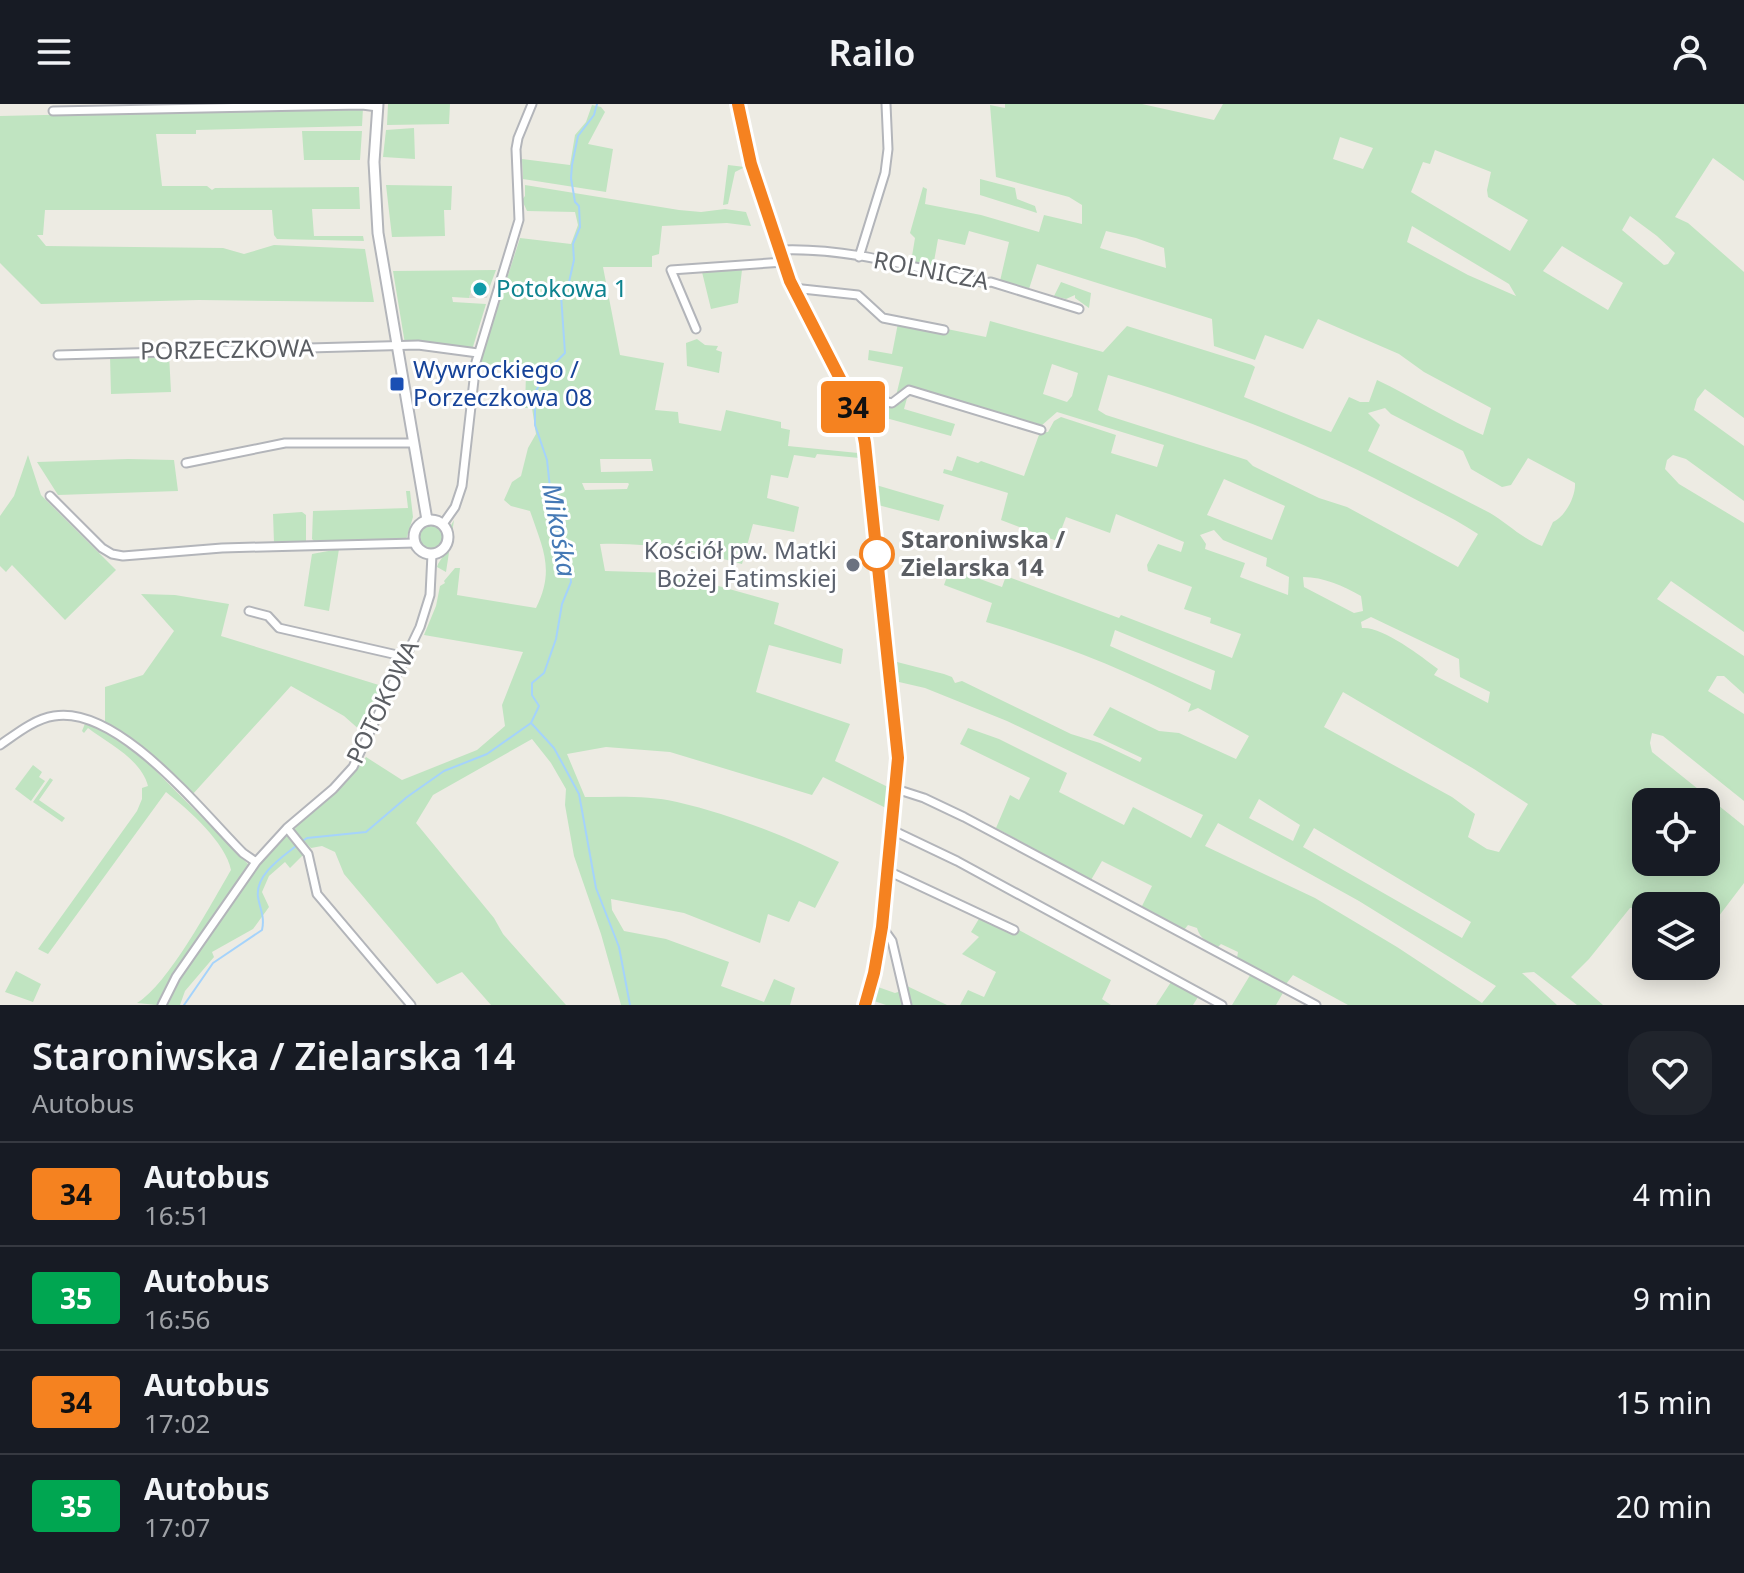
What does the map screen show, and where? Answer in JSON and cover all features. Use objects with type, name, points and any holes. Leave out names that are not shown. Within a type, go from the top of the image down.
[{"type":"street","points":[[443,524],[455,507],[462,486],[478,353],[517,230],[520,207],[516,149],[532,104]]},
{"type":"street","points":[[738,104],[751,164],[793,288],[848,394],[865,443],[896,727],[896,789],[882,927],[865,1005]]},
{"type":"street","points":[[859,257],[885,173],[888,149],[886,104]]},
{"type":"street","points":[[53,111],[378,106],[375,205],[427,520]]},
{"type":"street","name":"ROLNICZA","points":[[780,250],[859,257],[991,282],[1029,291],[1079,309]]},
{"type":"street","points":[[696,329],[671,270],[784,262]]},
{"type":"street","points":[[793,288],[858,295],[883,318],[944,330]]},
{"type":"street","name":"PORZECZKOWA","points":[[58,355],[418,345],[478,353]]},
{"type":"street","points":[[848,394],[892,403],[909,390],[1041,430]]},
{"type":"street","points":[[186,463],[285,443],[412,443]]},
{"type":"street","points":[[50,496],[102,548],[123,556],[222,548],[415,543]]},
{"type":"street","points":[[427,520],[443,524],[448,532],[447,545],[441,552],[422,552],[415,543],[415,531],[427,520]]},
{"type":"street","name":"POTOKOWA","points":[[162,1005],[190,957],[256,862],[287,828],[333,789],[353,767],[406,657],[430,595],[432,554]]},
{"type":"street","points":[[249,611],[268,616],[279,628],[406,657]]},
{"type":"street","points":[[0,745],[27,727],[52,716],[79,717],[102,724],[127,739],[243,853],[256,862]]},
{"type":"street","points":[[896,789],[964,817],[1316,1005]]},
{"type":"street","points":[[287,828],[308,854],[317,894],[411,1005]]},
{"type":"street","points":[[892,830],[957,861],[1222,1005]]},
{"type":"street","points":[[888,871],[1014,930]]},
{"type":"street","points":[[882,927],[892,941],[907,1005]]},
{"type":"street","points":[[878,956],[897,959]]},
{"type":"shaded area","points":[[474,281],[490,286],[487,298],[469,298]]},
{"type":"green space","points":[[388,104],[450,104],[449,124],[387,125]]},
{"type":"green space","points":[[1005,104],[1142,104],[1214,120],[1223,104],[1744,104],[1744,181],[1713,158],[1675,217],[1688,223],[1744,272],[1744,418],[1705,389],[1697,399],[1694,410],[1744,446],[1744,501],[1686,459],[1673,455],[1667,460],[1665,469],[1679,484],[1744,523],[1744,632],[1671,581],[1657,599],[1744,656],[1744,694],[1724,676],[1717,676],[1708,691],[1744,714],[1744,801],[1663,736],[1652,733],[1652,752],[1697,788],[1632,788],[1632,876],[1720,876],[1720,807],[1744,826],[1744,883],[1720,915],[1720,892],[1632,892],[1632,908],[1571,977],[1603,1005],[1577,1005],[1534,972],[1522,973],[1557,1005],[1348,1005],[1293,975],[1286,984],[1237,958],[1238,952],[1221,944],[1217,948],[1202,938],[1197,928],[1188,925],[1184,930],[1141,908],[1152,886],[1102,861],[1091,880],[996,828],[1010,795],[1019,800],[1030,778],[960,744],[968,728],[999,739],[1067,773],[1059,792],[1124,825],[1133,807],[1191,838],[1203,815],[1007,721],[925,688],[899,682],[897,662],[944,674],[952,677],[955,683],[962,681],[1071,734],[1100,743],[1140,762],[1142,758],[1093,735],[1110,707],[1159,731],[1179,733],[1236,759],[1249,736],[1198,708],[1188,712],[1191,704],[1116,668],[986,622],[992,603],[944,585],[950,568],[1002,587],[1006,576],[1119,618],[1121,615],[1232,658],[1241,634],[1210,623],[1211,618],[1184,609],[1192,587],[1148,571],[1147,565],[1158,544],[1181,552],[1184,542],[1116,514],[1110,533],[1066,517],[1057,541],[1001,520],[1008,493],[943,473],[944,469],[952,471],[957,456],[1024,476],[1040,432],[1048,432],[1054,421],[1061,417],[1116,435],[1111,453],[1157,467],[1164,445],[1057,412],[1041,426],[909,388],[904,388],[896,396],[903,367],[868,360],[869,350],[892,354],[898,323],[945,334],[947,329],[986,337],[990,321],[1103,352],[1127,326],[1252,365],[1255,367],[1244,397],[1331,432],[1349,397],[1369,402],[1377,380],[1483,435],[1491,408],[1424,372],[1399,354],[1318,319],[1303,349],[1265,335],[1255,360],[1214,346],[1212,319],[1037,264],[1029,289],[1000,281],[1009,242],[969,231],[965,245],[938,239],[933,267],[911,262],[915,238],[910,233],[923,187],[927,189],[925,204],[981,215],[1039,232],[1044,215],[1082,224],[1082,205],[1069,197],[996,177],[990,105],[1005,108]],"holes":[[[1340,137],[1373,148],[1363,169],[1333,159]],[[1435,150],[1491,172],[1488,197],[1528,220],[1510,251],[1411,192],[1423,162],[1430,164]],[[1630,216],[1675,253],[1664,265],[1622,230]],[[1412,226],[1509,284],[1516,296],[1468,275],[1407,242]],[[1106,231],[1164,248],[1166,268],[1100,248]],[[1562,246],[1623,283],[1608,310],[1543,271]],[[1052,364],[1078,373],[1072,396],[1067,402],[1043,394]],[[1108,375],[1224,413],[1299,443],[1373,477],[1478,534],[1458,567],[1347,507],[1319,498],[1253,466],[1247,460],[1098,410]],[[1385,408],[1463,451],[1471,469],[1502,487],[1511,485],[1528,458],[1575,483],[1574,494],[1562,516],[1553,522],[1542,546],[1490,513],[1368,451],[1380,425],[1368,413]],[[1224,479],[1285,506],[1272,540],[1207,515]],[[1214,530],[1223,540],[1267,558],[1266,566],[1289,577],[1288,595],[1240,577],[1245,563],[1205,549],[1206,544],[1200,535]],[[1303,577],[1333,583],[1361,596],[1363,611],[1354,613],[1304,587]],[[1371,617],[1459,659],[1460,677],[1490,692],[1488,703],[1434,675],[1438,669],[1390,637],[1362,628],[1361,622]],[[1115,630],[1215,671],[1211,690],[1110,646]],[[1343,692],[1528,804],[1499,852],[1487,849],[1468,837],[1475,814],[1452,797],[1324,727]],[[1259,799],[1300,825],[1293,841],[1249,818]],[[1218,823],[1359,901],[1496,986],[1482,1003],[1315,898],[1205,846]],[[1314,828],[1471,922],[1462,938],[1303,847]]]},
{"type":"green space","points":[[592,105],[601,107],[605,112],[588,144],[613,149],[606,192],[523,179],[522,159],[570,165],[575,135],[586,122]]},
{"type":"green space","points":[[363,108],[362,126],[196,130],[196,134],[156,134],[162,186],[207,186],[212,190],[359,187],[360,209],[312,209],[314,236],[363,236],[364,241],[277,239],[272,210],[45,210],[43,235],[37,235],[46,246],[223,248],[244,254],[274,245],[365,249],[374,302],[199,300],[41,304],[0,263],[0,116]]},
{"type":"green space","points":[[414,128],[415,159],[383,157],[386,130]]},
{"type":"green space","points":[[302,131],[362,131],[360,160],[304,160]]},
{"type":"green space","points":[[728,165],[745,167],[735,172],[728,204],[723,205]]},
{"type":"green space","points":[[980,179],[1015,188],[1017,199],[1035,206],[1037,213],[980,195]]},
{"type":"green space","points":[[386,185],[452,186],[451,210],[444,210],[445,236],[392,237]]},
{"type":"green space","points":[[525,185],[679,210],[746,212],[751,226],[727,223],[662,226],[659,254],[652,256],[652,267],[603,267],[620,355],[664,363],[655,410],[678,412],[679,423],[721,431],[726,410],[781,422],[781,428],[790,430],[788,446],[858,453],[860,458],[794,455],[788,478],[771,475],[767,498],[799,507],[794,532],[753,524],[742,564],[671,548],[600,544],[605,571],[672,573],[779,603],[774,624],[843,649],[841,664],[769,645],[756,692],[850,724],[835,761],[890,788],[888,809],[823,777],[812,795],[670,752],[606,747],[567,754],[585,797],[655,798],[698,807],[760,828],[839,862],[815,908],[799,901],[789,922],[768,914],[760,943],[684,913],[611,899],[612,910],[624,931],[666,939],[729,962],[721,986],[764,1002],[774,979],[795,988],[790,1005],[621,1005],[574,856],[565,805],[566,789],[532,739],[433,795],[416,823],[494,918],[503,934],[566,1005],[491,1005],[462,972],[437,984],[344,874],[335,852],[322,846],[311,848],[293,831],[366,757],[402,780],[477,750],[505,726],[502,705],[523,652],[424,635],[436,606],[440,586],[455,568],[460,568],[457,595],[536,608],[545,582],[545,560],[530,511],[511,506],[504,500],[512,482],[521,476],[528,448],[536,434],[532,408],[525,408],[526,373],[480,362],[520,238],[571,244],[578,225],[575,212],[527,211],[522,200]],"holes":[[[600,459],[651,459],[653,471],[601,472]],[[582,483],[628,483],[629,484],[627,489],[585,490]]]},
{"type":"green space","points":[[496,270],[490,286],[474,281],[469,298],[452,297],[453,302],[486,304],[472,350],[405,344],[393,271]]},
{"type":"green space","points":[[742,270],[738,303],[711,309],[702,272]]},
{"type":"green space","points":[[1061,282],[1091,293],[1089,308],[1075,295],[1066,299],[1054,296]]},
{"type":"green space","points":[[697,339],[705,345],[718,346],[716,350],[722,352],[719,373],[687,366],[686,343]]},
{"type":"green space","points":[[169,354],[171,392],[111,394],[110,356]]},
{"type":"green space","points":[[909,391],[904,409],[955,424],[951,436],[868,413],[858,398],[896,406]]},
{"type":"green space","points":[[28,455],[41,495],[116,570],[65,620],[12,565],[6,572],[0,566],[0,516],[14,496]]},
{"type":"green space","points":[[174,460],[178,491],[58,495],[37,462]]},
{"type":"green space","points":[[876,485],[944,505],[939,521],[878,505]]},
{"type":"green space","points":[[406,491],[410,491],[413,517],[406,540],[315,542],[312,539],[313,511],[408,508]]},
{"type":"green space","points":[[302,512],[306,515],[306,541],[274,543],[273,514]]},
{"type":"green space","points":[[454,520],[446,572],[437,567],[450,545],[450,527]]},
{"type":"green space","points":[[431,525],[439,529],[443,537],[439,545],[431,549],[423,545],[419,537],[423,529]]},
{"type":"green space","points":[[339,549],[329,611],[304,606],[312,554]]},
{"type":"green space","points":[[141,594],[175,595],[229,604],[221,636],[382,686],[361,731],[344,716],[291,686],[192,795],[189,794],[141,747],[105,722],[105,687],[143,675],[174,631]]},
{"type":"green space","points":[[86,721],[119,738],[144,759],[249,865],[192,947],[157,1005],[137,1003],[149,994],[175,962],[231,870],[214,838],[166,792],[48,954],[38,949],[137,811],[142,788],[148,786],[139,768],[123,753],[88,728],[84,733],[82,731]]},
{"type":"green space","points":[[33,765],[42,772],[39,777],[45,781],[31,801],[15,789]]},
{"type":"green space","points":[[50,778],[53,780],[39,800],[65,818],[62,822],[33,802]]},
{"type":"green space","points":[[288,835],[305,853],[290,868],[285,862],[269,876],[262,892],[269,907],[253,929],[212,952],[214,957],[185,991],[180,1005],[166,1005],[182,975],[266,855]]},
{"type":"green space","points":[[980,917],[1013,933],[1017,929],[1111,980],[1102,999],[1111,1005],[960,1005],[968,990],[984,997],[996,972],[962,954],[979,937],[971,932]]},
{"type":"green space","points":[[16,971],[41,984],[33,1002],[5,992]]},
{"type":"green space","points":[[1252,972],[1284,991],[1276,1005],[1232,1005]]},
{"type":"green space","points":[[1171,982],[1198,997],[1193,1005],[1156,1005]]},
{"type":"green space","points":[[907,986],[947,1005],[912,1005]]},
{"type":"green space","points":[[878,987],[895,993],[901,991],[903,1005],[874,1001]]},
{"type":"waterway","name":"Mikośka","points":[[301,842],[307,838],[366,832],[444,771],[487,754],[531,723],[539,706],[532,695],[532,683],[544,673],[571,582],[568,554],[554,525],[547,460],[535,425],[535,393],[546,372],[565,353],[561,295],[569,282],[574,260],[573,244],[580,227],[579,206],[575,202],[571,178],[572,165],[578,136],[594,115],[597,104]]},
{"type":"waterway","points":[[532,724],[554,748],[579,794],[596,888],[619,947],[630,1005]]},
{"type":"waterway","name":"Mikośka","points":[[184,1005],[213,963],[262,930],[263,917],[258,897],[261,881],[270,868],[296,846]]},
{"type":"bus line","name":"34","points":[[738,104],[751,164],[790,281],[850,398],[865,443],[898,758],[882,927],[865,1005]]},
{"type":"place","name":"Potokowa 1","points":[[480,289]]},
{"type":"place","name":"Wywrockiego / Porzeczkowa 08","points":[[397,384]]},
{"type":"place","name":"Staroniwska / Zielarska 14","points":[[877,554]]},
{"type":"place","name":"Kościół pw. Matki Bożej Fatimskiej","points":[[853,565]]}]
